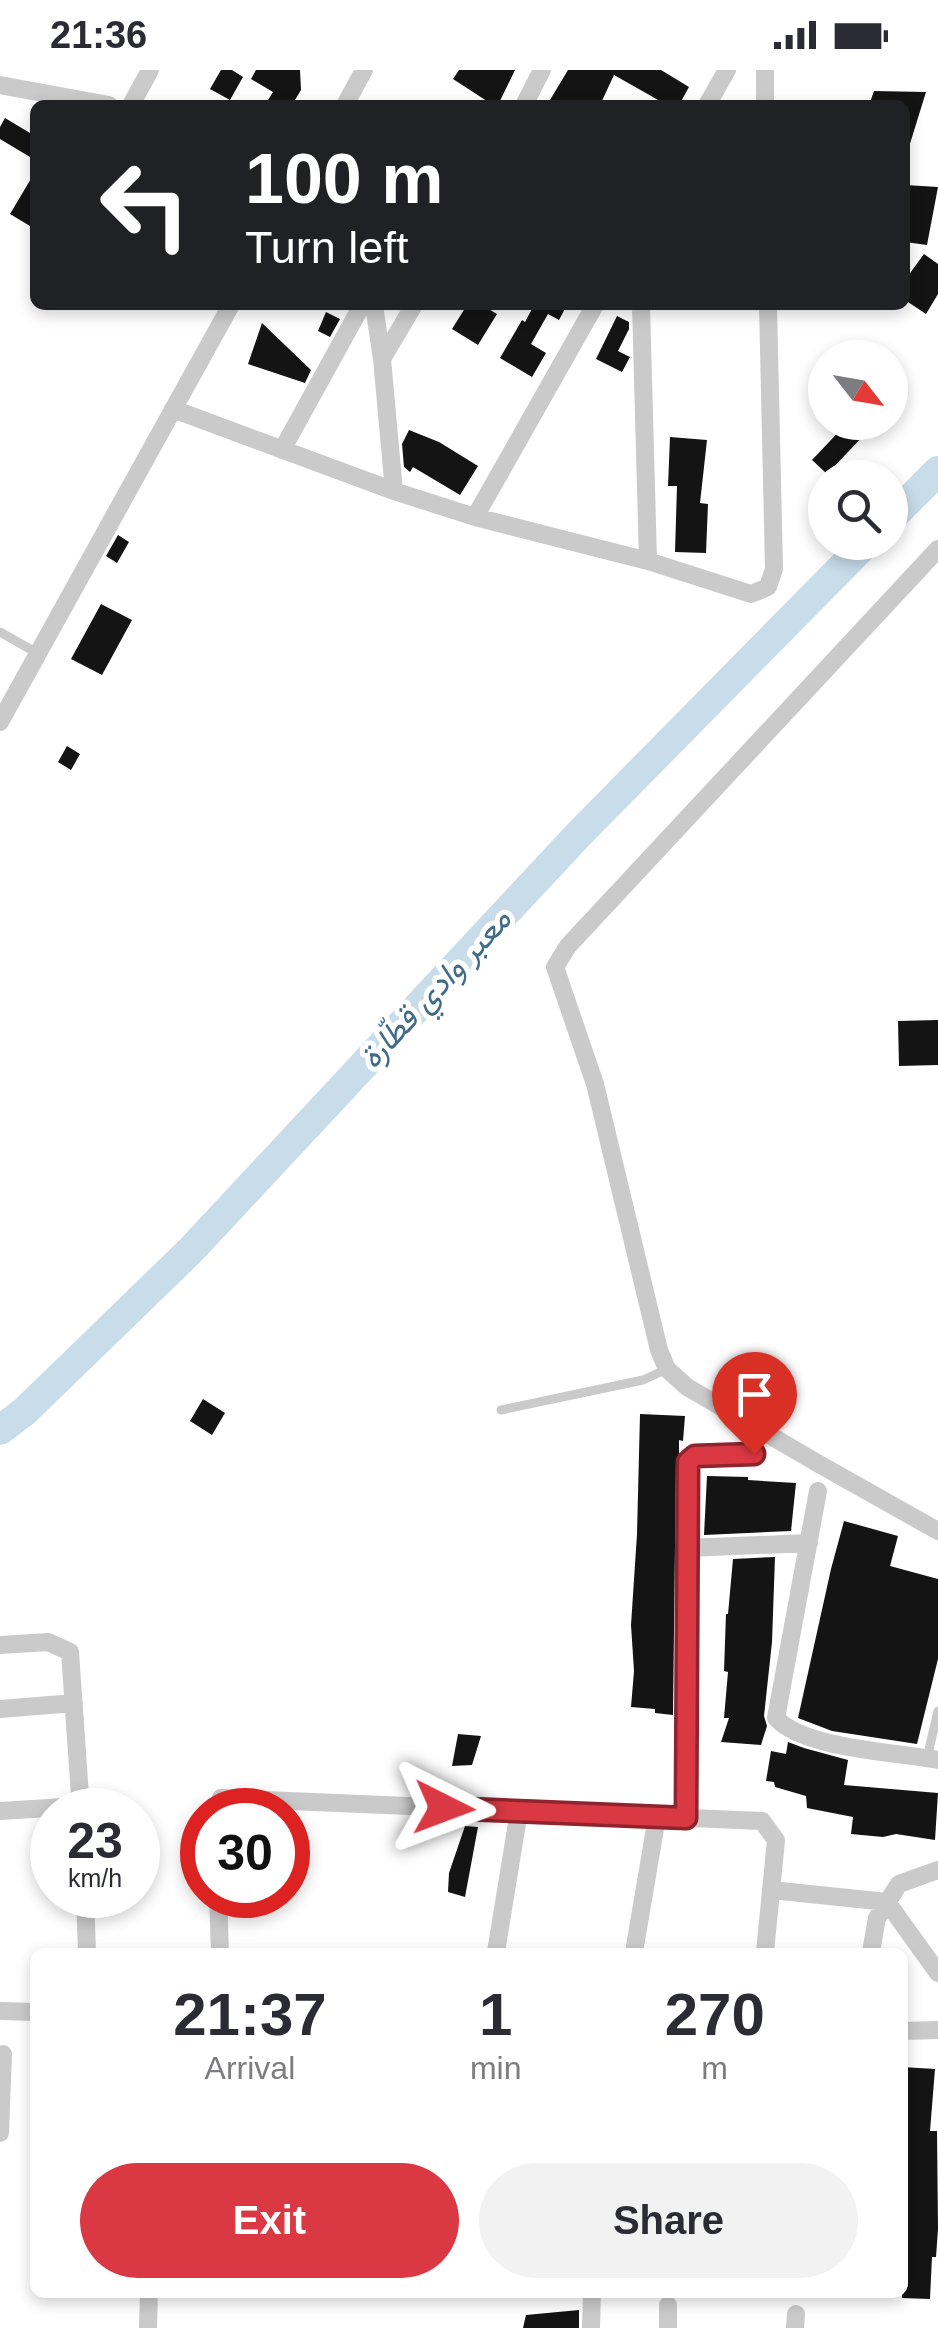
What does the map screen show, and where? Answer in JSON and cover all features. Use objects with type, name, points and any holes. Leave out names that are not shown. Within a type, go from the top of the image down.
[{"type":"street","points":[[134,100],[150,70]]},
{"type":"street","points":[[348,100],[364,70]]},
{"type":"street","points":[[527,100],[542,70]]},
{"type":"street","points":[[710,100],[727,70]]},
{"type":"street","points":[[764,70],[765,100]]},
{"type":"street","points":[[0,85],[82,100]]},
{"type":"street","points":[[0,722],[228,310]]},
{"type":"street","points":[[282,450],[359,310]]},
{"type":"street","points":[[375,310],[394,491]]},
{"type":"street","points":[[382,359],[411,310]]},
{"type":"street","points":[[476,518],[592,310]]},
{"type":"street","points":[[641,310],[648,562]]},
{"type":"street","points":[[172,409],[476,518],[648,562],[751,594],[768,587],[774,568],[768,310]]},
{"type":"street","points":[[938,549],[568,946],[555,966],[595,1084],[658,1350],[667,1369],[687,1387],[938,1530]]},
{"type":"street","points":[[686,1818],[688,1462],[695,1456],[754,1454]]},
{"type":"street","points":[[818,1491],[776,1718],[785,1728],[836,1745],[932,1759]]},
{"type":"street","points":[[688,1548],[810,1543]]},
{"type":"street","points":[[0,1644],[48,1642],[70,1652],[80,1788]]},
{"type":"street","points":[[0,1708],[74,1704]]},
{"type":"street","points":[[310,1802],[762,1821],[776,1840],[765,1948]]},
{"type":"street","points":[[0,1811],[30,1810]]},
{"type":"street","points":[[497,1948],[519,1811]]},
{"type":"street","points":[[635,1948],[657,1817]]},
{"type":"street","points":[[872,1948],[876,1918],[899,1884],[938,1870]]},
{"type":"street","points":[[771,1890],[887,1902],[938,1974]]},
{"type":"street","points":[[85,1918],[87,1948]]},
{"type":"street","points":[[219,1918],[220,1948]]},
{"type":"street","points":[[0,2012],[30,2012]]},
{"type":"street","points":[[908,2031],[938,2030]]},
{"type":"street","points":[[0,2133],[2,2054]]},
{"type":"street","points":[[148,2328],[149,2298]]},
{"type":"street","points":[[591,2328],[592,2298]]},
{"type":"street","points":[[668,2305],[668,2328]]},
{"type":"lane","points":[[0,632],[38,654]]},
{"type":"lane","points":[[501,1410],[643,1380],[667,1369]]},
{"type":"lane","points":[[932,1759],[938,1710]]},
{"type":"building","points":[[221,70],[232,70],[243,77],[230,100],[210,89]]},
{"type":"building","points":[[256,70],[300,70],[301,90],[295,100],[268,100],[273,92],[251,79]]},
{"type":"building","points":[[459,70],[515,70],[500,100],[485,100],[453,79]]},
{"type":"building","points":[[568,70],[661,70],[689,87],[682,100],[658,100],[614,75],[602,100],[550,100]]},
{"type":"building","points":[[874,91],[926,92],[910,144],[910,100],[871,100]]},
{"type":"building","points":[[5,118],[30,133],[30,157],[0,139]]},
{"type":"building","points":[[30,180],[30,226],[10,214]]},
{"type":"building","points":[[910,185],[938,187],[927,245],[910,243]]},
{"type":"building","points":[[924,254],[938,264],[938,294],[926,314],[910,303],[910,273]]},
{"type":"building","points":[[464,310],[490,310],[497,314],[478,345],[452,329]]},
{"type":"building","points":[[531,310],[564,310],[559,320],[548,314],[531,344],[546,353],[532,377],[500,358],[522,320],[525,322]]},
{"type":"building","points":[[326,312],[340,319],[330,337],[318,331]]},
{"type":"building","points":[[617,316],[629,322],[618,351],[630,357],[622,372],[596,359]]},
{"type":"building","points":[[262,323],[311,370],[305,383],[248,364]]},
{"type":"building","points":[[409,430],[439,442],[478,466],[460,495],[413,467],[410,472],[404,467],[402,444]]},
{"type":"building","points":[[670,437],[707,440],[700,503],[708,504],[706,553],[675,552],[677,486],[668,486]]},
{"type":"building","points":[[831,440],[859,440],[840,460],[812,460]]},
{"type":"building","points":[[118,535],[129,542],[117,563],[106,556]]},
{"type":"building","points":[[101,604],[132,620],[102,675],[71,659]]},
{"type":"building","points":[[67,746],[80,754],[71,770],[58,762]]},
{"type":"building","points":[[938,1020],[938,1065],[899,1066],[898,1021]]},
{"type":"building","points":[[203,1399],[225,1413],[212,1435],[190,1421]]},
{"type":"building","points":[[640,1414],[685,1416],[676,1462],[673,1715],[631,1707]]},
{"type":"building","points":[[707,1476],[796,1483],[791,1531],[704,1535]]},
{"type":"building","points":[[844,1521],[898,1536],[890,1566],[938,1579],[938,1659],[917,1744],[832,1731],[798,1718]]},
{"type":"building","points":[[775,1557],[764,1716],[767,1726],[761,1745],[721,1742],[729,1718],[724,1718],[728,1672],[724,1671],[733,1559]]},
{"type":"building","points":[[458,1734],[481,1736],[472,1765],[452,1766]]},
{"type":"building","points":[[788,1742],[848,1760],[844,1785],[938,1793],[935,1840],[896,1834],[851,1834],[853,1817],[807,1808],[806,1796],[766,1781],[771,1751],[786,1754]]},
{"type":"building","points":[[465,1826],[478,1827],[465,1897],[448,1892],[449,1873]]},
{"type":"building","points":[[908,2067],[935,2069],[930,2131],[937,2131],[938,2229],[930,2299],[902,2298],[908,2298]]},
{"type":"building","points":[[579,2310],[579,2328],[523,2328],[526,2315]]},
{"type":"waterway","name":"معبر وادي قطّارة","points":[[908,501],[938,471]]},
{"type":"waterway","name":"معبر وادي قطّارة","points":[[0,1430],[25,1411],[191,1250],[579,834],[849,560]]},
{"type":"route","points":[[444,1808],[686,1818],[688,1462],[695,1456],[754,1454]]}]
